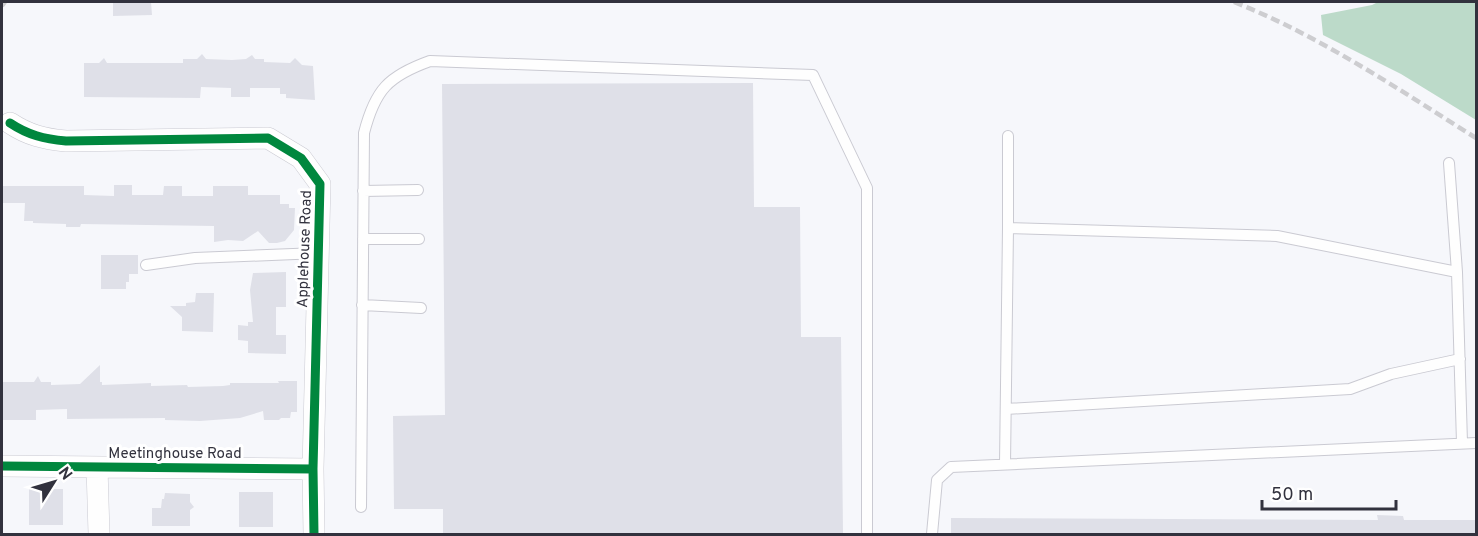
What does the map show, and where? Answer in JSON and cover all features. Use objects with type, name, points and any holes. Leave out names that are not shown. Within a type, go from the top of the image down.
[{"type":"street","name":"Applehouse Road","points":[[10,123],[27,134],[66,141],[268,138],[301,158],[320,184],[313,469],[314,534]]},
{"type":"street","name":"Meetinghouse Road","points":[[2,466],[313,469]]},
{"type":"street","points":[[97,467],[99,534]]},
{"type":"lane","points":[[361,507],[364,133],[370,108],[385,86],[405,70],[430,61],[813,75],[867,188],[867,534]]},
{"type":"lane","points":[[1005,465],[1008,136]]},
{"type":"lane","points":[[1449,164],[1457,272],[1462,443]]},
{"type":"lane","points":[[363,191],[418,190]]},
{"type":"lane","points":[[1008,228],[1277,236],[1457,272]]},
{"type":"lane","points":[[363,238],[419,239]]},
{"type":"lane","points":[[146,265],[195,258],[318,253]]},
{"type":"lane","points":[[362,305],[422,308]]},
{"type":"lane","points":[[1006,409],[1350,389],[1391,374],[1460,359]]},
{"type":"lane","points":[[932,534],[937,480],[951,467],[1476,442]]},
{"type":"green space","points":[[1378,2],[1476,2],[1476,120],[1401,74],[1323,35],[1321,15]]},
{"type":"building","points":[[113,2],[151,2],[152,15],[113,16]]},
{"type":"building","points":[[202,54],[206,59],[232,60],[246,59],[252,55],[255,59],[264,59],[264,62],[290,63],[295,58],[302,65],[313,66],[315,100],[286,98],[286,94],[280,94],[280,88],[250,88],[250,97],[231,97],[231,88],[201,87],[200,98],[84,97],[84,63],[99,63],[104,58],[107,63],[183,63],[183,59],[197,59]]},
{"type":"building","points":[[753,83],[754,207],[800,207],[801,337],[841,337],[843,533],[443,534],[443,509],[394,509],[393,416],[445,415],[442,84]]},
{"type":"building","points":[[114,185],[132,185],[132,195],[163,195],[164,186],[182,186],[182,196],[213,196],[213,186],[248,186],[248,195],[280,195],[280,204],[289,204],[289,208],[295,208],[294,230],[285,241],[277,243],[269,243],[258,231],[243,241],[214,242],[214,226],[81,224],[80,227],[66,227],[66,224],[24,221],[25,203],[2,203],[2,186],[84,186],[84,195],[114,196]]},
{"type":"building","points":[[101,255],[138,255],[138,274],[129,274],[126,289],[101,289]]},
{"type":"building","points":[[286,272],[286,307],[276,307],[276,335],[286,335],[286,354],[248,353],[248,341],[238,340],[238,325],[248,326],[248,322],[253,322],[250,290],[253,273]]},
{"type":"building","points":[[196,293],[214,293],[213,332],[182,331],[182,317],[170,306],[186,306],[186,303],[195,302]]},
{"type":"building","points":[[100,365],[102,385],[151,383],[151,386],[187,385],[188,387],[297,381],[297,412],[291,412],[290,418],[279,420],[264,420],[263,411],[240,418],[200,421],[165,420],[165,418],[67,419],[67,409],[36,410],[36,420],[2,420],[2,382],[34,382],[38,376],[41,382],[51,382],[51,385],[80,384]]},
{"type":"building","points":[[29,489],[63,489],[63,525],[29,525]]},
{"type":"building","points":[[239,492],[273,492],[273,527],[239,527]]},
{"type":"building","points":[[165,493],[190,494],[190,502],[194,507],[190,510],[190,526],[152,526],[152,508],[161,508]]},
{"type":"building","points":[[1377,515],[1403,516],[1404,520],[1476,520],[1476,534],[951,534],[951,518],[1378,520]]},
{"type":"railway","points":[[2,6],[5,2]]},
{"type":"railway","points":[[1234,2],[1328,47],[1476,138]]},
{"type":"cycle path","points":[[10,123],[36,136],[66,141],[268,138],[301,158],[320,184],[313,469],[314,534]]},
{"type":"cycle path","points":[[2,466],[313,469]]}]
